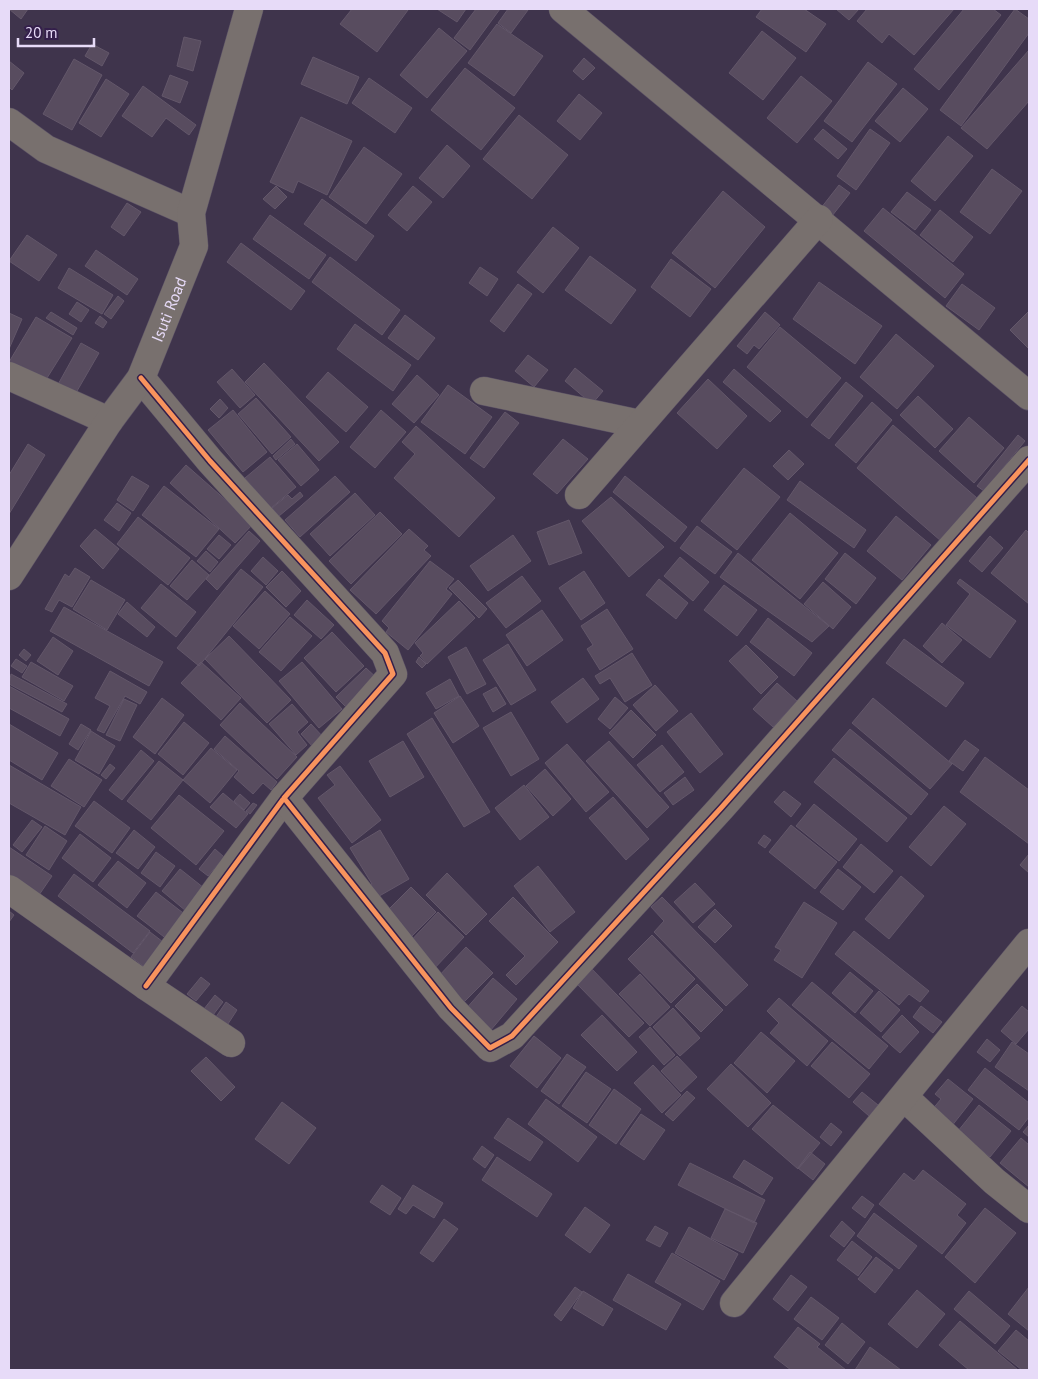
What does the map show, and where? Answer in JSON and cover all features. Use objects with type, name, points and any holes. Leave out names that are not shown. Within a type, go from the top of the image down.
[{"type":"street","name":"Isuti Road","points":[[9,576],[109,421],[141,378],[194,246],[191,213],[249,9]]},
{"type":"street","points":[[563,9],[819,219],[874,268],[1029,396]]},
{"type":"street","points":[[9,122],[46,150],[191,213]]},
{"type":"street","points":[[579,495],[819,219]]},
{"type":"street","points":[[9,376],[109,421]]},
{"type":"street","points":[[141,378],[210,461],[385,653],[393,674],[284,798],[146,986]]},
{"type":"street","points":[[484,391],[640,424]]},
{"type":"street","points":[[284,798],[451,1008],[490,1048],[512,1036],[721,808],[1029,460]]},
{"type":"street","points":[[9,888],[146,986],[231,1043]]},
{"type":"street","points":[[734,1303],[1029,943]]},
{"type":"street","points":[[904,1097],[994,1181],[1029,1209]]},
{"type":"building","points":[[9,9],[28,9],[21,19]]},
{"type":"building","points":[[352,9],[408,10],[377,52],[340,24]]},
{"type":"building","points":[[437,9],[466,9],[457,22]]},
{"type":"building","points":[[476,9],[500,9],[470,50],[454,38]]},
{"type":"building","points":[[508,9],[528,10],[511,33],[498,23]]},
{"type":"building","points":[[762,9],[804,9],[826,24],[806,52],[756,17]]},
{"type":"building","points":[[836,9],[859,9],[849,20]]},
{"type":"building","points":[[867,9],[954,9],[914,55],[889,34],[882,43],[857,21]]},
{"type":"building","points":[[964,9],[993,9],[1001,15],[939,90],[914,69]]},
{"type":"building","points":[[1015,9],[1029,19],[1029,33],[961,126],[940,110]]},
{"type":"building","points":[[497,24],[543,56],[514,96],[468,63]]},
{"type":"building","points":[[439,28],[467,51],[427,98],[400,75]]},
{"type":"building","points":[[762,31],[796,58],[763,100],[729,73]]},
{"type":"building","points":[[184,37],[201,41],[193,71],[177,66]]},
{"type":"building","points":[[92,44],[109,53],[102,66],[85,56]]},
{"type":"building","points":[[1029,50],[1029,101],[987,149],[961,128]]},
{"type":"building","points":[[313,57],[359,77],[347,104],[301,84]]},
{"type":"building","points":[[584,58],[595,68],[583,80],[573,71]]},
{"type":"building","points":[[74,59],[102,75],[72,130],[43,114]]},
{"type":"building","points":[[9,61],[24,73],[12,90],[9,87]]},
{"type":"building","points":[[868,62],[897,84],[852,142],[824,121]]},
{"type":"building","points":[[465,68],[515,108],[481,150],[431,110]]},
{"type":"building","points":[[170,75],[188,82],[180,103],[162,96]]},
{"type":"building","points":[[801,76],[832,101],[797,143],[767,118]]},
{"type":"building","points":[[369,78],[412,108],[395,133],[352,103]]},
{"type":"building","points":[[106,79],[129,94],[101,137],[79,123]]},
{"type":"building","points":[[143,86],[196,125],[189,135],[166,118],[152,137],[122,116]]},
{"type":"building","points":[[903,88],[928,109],[900,142],[875,121]]},
{"type":"building","points":[[579,94],[602,113],[580,140],[557,121]]},
{"type":"building","points":[[519,115],[568,155],[532,199],[483,159]]},
{"type":"building","points":[[301,117],[352,141],[327,195],[298,181],[293,193],[270,182]]},
{"type":"building","points":[[823,129],[847,149],[838,159],[814,139]]},
{"type":"building","points":[[870,129],[890,143],[856,190],[837,176]]},
{"type":"building","points":[[948,136],[973,156],[935,201],[911,181]]},
{"type":"building","points":[[447,145],[470,166],[443,198],[419,178]]},
{"type":"building","points":[[364,147],[402,174],[366,224],[329,197]]},
{"type":"building","points":[[992,169],[1022,191],[990,234],[960,212]]},
{"type":"building","points":[[839,185],[850,193],[832,216],[821,208]]},
{"type":"building","points":[[276,186],[287,197],[275,209],[263,199]]},
{"type":"building","points":[[413,186],[432,202],[407,231],[388,215]]},
{"type":"building","points":[[723,191],[765,227],[715,288],[672,253]]},
{"type":"building","points":[[907,192],[931,210],[915,230],[891,212]]},
{"type":"building","points":[[322,199],[374,236],[356,261],[304,224]]},
{"type":"building","points":[[127,203],[141,212],[124,236],[111,227]]},
{"type":"building","points":[[883,208],[964,274],[945,298],[864,231]]},
{"type":"building","points":[[940,210],[973,237],[953,262],[920,235]]},
{"type":"building","points":[[270,215],[326,255],[309,279],[253,239]]},
{"type":"building","points":[[553,227],[579,248],[543,293],[517,272]]},
{"type":"building","points":[[27,235],[57,255],[39,281],[9,261]]},
{"type":"building","points":[[241,243],[305,291],[291,310],[227,262]]},
{"type":"building","points":[[96,250],[138,279],[127,295],[85,266]]},
{"type":"building","points":[[590,256],[636,290],[611,324],[565,290]]},
{"type":"building","points":[[330,257],[400,310],[382,335],[312,282]]},
{"type":"building","points":[[671,259],[711,289],[690,317],[651,287]]},
{"type":"building","points":[[480,267],[498,279],[487,296],[469,283]]},
{"type":"building","points":[[69,268],[113,295],[102,314],[58,288]]},
{"type":"building","points":[[819,282],[882,326],[855,364],[793,319]]},
{"type":"building","points":[[518,284],[532,294],[504,332],[490,321]]},
{"type":"building","points":[[962,284],[995,308],[979,330],[946,306]]},
{"type":"building","points":[[118,296],[124,301],[111,319],[104,314]]},
{"type":"building","points":[[77,302],[89,310],[81,322],[69,314]]},
{"type":"building","points":[[1029,311],[1029,349],[1010,330]]},
{"type":"building","points":[[51,312],[77,328],[73,335],[46,318]]},
{"type":"building","points":[[765,312],[780,325],[759,349],[754,345],[747,354],[737,346]]},
{"type":"building","points":[[9,313],[22,319],[9,349]]},
{"type":"building","points":[[405,315],[435,338],[418,360],[388,338]]},
{"type":"building","points":[[100,316],[107,322],[103,328],[95,323]]},
{"type":"building","points":[[36,317],[72,338],[42,386],[9,365]]},
{"type":"building","points":[[355,324],[411,365],[393,391],[337,349]]},
{"type":"building","points":[[780,327],[841,378],[807,418],[747,367]]},
{"type":"building","points":[[896,334],[934,366],[897,409],[860,377]]},
{"type":"building","points":[[81,343],[99,353],[73,398],[56,388]]},
{"type":"building","points":[[528,355],[548,370],[534,387],[515,371]]},
{"type":"building","points":[[264,363],[339,442],[319,461],[245,382]]},
{"type":"building","points":[[575,368],[603,391],[592,404],[565,381]]},
{"type":"building","points":[[232,369],[255,395],[240,408],[217,382]]},
{"type":"building","points":[[734,369],[781,411],[770,422],[723,382]]},
{"type":"building","points":[[328,372],[368,407],[346,432],[306,397]]},
{"type":"building","points":[[417,375],[439,395],[414,423],[392,404]]},
{"type":"building","points":[[708,379],[747,416],[717,449],[677,413]]},
{"type":"building","points":[[846,382],[863,396],[829,439],[811,425]]},
{"type":"building","points":[[448,385],[492,417],[465,454],[421,422]]},
{"type":"building","points":[[918,396],[953,429],[935,448],[900,415]]},
{"type":"building","points":[[256,398],[291,437],[272,454],[238,414]]},
{"type":"building","points":[[220,399],[228,408],[219,418],[210,409]]},
{"type":"building","points":[[872,402],[892,420],[856,463],[835,445]]},
{"type":"building","points":[[233,410],[267,452],[243,472],[208,430]]},
{"type":"building","points":[[381,410],[406,432],[375,468],[350,447]]},
{"type":"building","points":[[505,412],[519,423],[484,468],[470,458]]},
{"type":"building","points":[[969,417],[1004,448],[974,483],[939,451]]},
{"type":"building","points":[[893,425],[977,498],[941,541],[857,468]]},
{"type":"building","points":[[416,426],[495,498],[459,537],[394,478],[415,454],[402,442]]},
{"type":"building","points":[[1018,435],[1025,441],[984,491],[977,486]]},
{"type":"building","points":[[291,439],[295,444],[276,460],[273,456]]},
{"type":"building","points":[[563,439],[588,459],[557,494],[533,474]]},
{"type":"building","points":[[28,444],[45,455],[9,514],[9,475]]},
{"type":"building","points":[[297,444],[319,470],[301,486],[278,460]]},
{"type":"building","points":[[789,450],[804,464],[788,480],[773,466]]},
{"type":"building","points":[[270,457],[296,487],[271,508],[245,478]]},
{"type":"building","points":[[186,465],[253,524],[235,543],[170,483]]},
{"type":"building","points":[[744,468],[780,497],[737,550],[701,521]]},
{"type":"building","points":[[132,476],[149,486],[133,511],[117,500]]},
{"type":"building","points":[[335,476],[350,492],[300,537],[285,520]]},
{"type":"building","points":[[625,476],[687,527],[675,542],[613,492]]},
{"type":"building","points":[[800,481],[866,530],[854,548],[787,500]]},
{"type":"building","points":[[164,486],[219,529],[196,557],[142,515]]},
{"type":"building","points":[[300,492],[303,496],[279,516],[272,508],[288,495],[292,499]]},
{"type":"building","points":[[355,493],[375,515],[330,556],[310,534]]},
{"type":"building","points":[[611,497],[664,547],[629,577],[582,521]]},
{"type":"building","points":[[117,503],[131,513],[119,531],[104,520]]},
{"type":"building","points":[[380,512],[402,534],[351,584],[329,561]]},
{"type":"building","points":[[790,513],[838,553],[800,599],[752,560]]},
{"type":"building","points":[[896,516],[931,545],[902,580],[867,551]]},
{"type":"building","points":[[138,517],[190,558],[168,585],[117,544]]},
{"type":"building","points":[[569,520],[582,553],[549,565],[537,532]]},
{"type":"building","points":[[697,526],[732,552],[715,574],[680,548]]},
{"type":"building","points":[[95,529],[119,549],[103,569],[80,546]]},
{"type":"building","points":[[409,529],[428,546],[424,550],[431,556],[376,614],[350,590]]},
{"type":"building","points":[[1026,530],[1029,533],[1029,604],[991,573]]},
{"type":"building","points":[[249,531],[260,541],[217,590],[206,579]]},
{"type":"building","points":[[219,535],[231,545],[219,559],[207,549]]},
{"type":"building","points":[[513,535],[531,561],[488,591],[470,566]]},
{"type":"building","points":[[990,536],[1003,548],[982,572],[969,561]]},
{"type":"building","points":[[206,551],[218,562],[210,572],[197,561]]},
{"type":"building","points":[[738,553],[829,626],[812,642],[720,577]]},
{"type":"building","points":[[845,553],[876,578],[856,604],[825,579]]},
{"type":"building","points":[[263,557],[278,571],[266,585],[251,571]]},
{"type":"building","points":[[680,557],[709,582],[693,601],[664,576]]},
{"type":"building","points":[[192,560],[209,575],[187,600],[170,586]]},
{"type":"building","points":[[430,561],[454,579],[446,589],[452,594],[408,650],[386,632],[389,628],[382,621]]},
{"type":"building","points":[[75,568],[90,577],[72,607],[59,600],[52,612],[45,609],[65,574],[69,577]]},
{"type":"building","points":[[241,569],[263,587],[199,666],[177,648]]},
{"type":"building","points":[[282,571],[301,591],[286,607],[266,587]]},
{"type":"building","points":[[584,571],[605,603],[581,620],[559,588]]},
{"type":"building","points":[[522,576],[541,601],[506,628],[486,603]]},
{"type":"building","points":[[659,579],[688,603],[676,619],[646,595]]},
{"type":"building","points":[[960,579],[1016,621],[990,658],[946,625],[970,594],[957,583]]},
{"type":"building","points":[[91,580],[125,600],[107,630],[73,609]]},
{"type":"building","points":[[458,580],[487,609],[479,618],[449,588]]},
{"type":"building","points":[[823,582],[851,607],[833,629],[804,604]]},
{"type":"building","points":[[161,584],[196,612],[176,637],[141,608]]},
{"type":"building","points":[[724,585],[757,610],[737,636],[704,610]]},
{"type":"building","points":[[265,591],[290,614],[259,649],[233,626]]},
{"type":"building","points":[[307,600],[334,625],[321,639],[294,615]]},
{"type":"building","points":[[459,601],[475,618],[427,664],[420,656],[423,653],[415,643]]},
{"type":"building","points":[[127,602],[155,627],[147,637],[118,614]]},
{"type":"building","points":[[64,607],[163,662],[149,686],[50,631]]},
{"type":"building","points":[[607,609],[633,649],[600,670],[587,649],[593,645],[581,626]]},
{"type":"building","points":[[542,610],[563,640],[527,666],[506,635]]},
{"type":"building","points":[[290,617],[312,636],[281,671],[259,652]]},
{"type":"building","points":[[768,618],[812,653],[794,676],[750,642]]},
{"type":"building","points":[[942,623],[962,640],[942,663],[923,646]]},
{"type":"building","points":[[332,632],[364,666],[336,692],[304,658]]},
{"type":"building","points":[[229,636],[291,700],[267,723],[205,659]]},
{"type":"building","points":[[53,637],[73,651],[58,675],[37,661]]},
{"type":"building","points":[[904,639],[964,683],[946,707],[886,663]]},
{"type":"building","points":[[508,644],[536,690],[511,705],[483,660]]},
{"type":"building","points":[[746,645],[778,677],[761,694],[729,661]]},
{"type":"building","points":[[466,647],[486,684],[467,694],[448,657]]},
{"type":"building","points":[[24,649],[31,655],[26,661],[19,655]]},
{"type":"building","points":[[632,653],[652,685],[625,702],[610,678],[600,684],[595,676]]},
{"type":"building","points":[[419,657],[426,664],[422,668],[416,662]]},
{"type":"building","points":[[16,659],[27,666],[22,673],[11,666]]},
{"type":"building","points":[[31,662],[73,686],[64,701],[22,677]]},
{"type":"building","points":[[201,662],[241,698],[221,720],[181,683]]},
{"type":"building","points":[[302,662],[342,709],[319,728],[279,681]]},
{"type":"building","points":[[366,668],[379,680],[349,710],[336,697]]},
{"type":"building","points":[[110,671],[147,692],[140,704],[125,696],[104,733],[97,730],[110,706],[95,698]]},
{"type":"building","points":[[11,674],[67,704],[62,712],[9,684]]},
{"type":"building","points":[[583,678],[599,699],[567,723],[551,702]]},
{"type":"building","points":[[450,679],[459,696],[436,709],[426,693]]},
{"type":"building","points":[[777,683],[797,701],[773,727],[753,709]]},
{"type":"building","points":[[655,685],[678,711],[656,731],[633,705]]},
{"type":"building","points":[[9,686],[69,719],[60,736],[9,708]]},
{"type":"building","points":[[496,687],[506,704],[493,712],[483,694]]},
{"type":"building","points":[[460,696],[479,726],[453,743],[434,713]]},
{"type":"building","points":[[615,697],[628,708],[610,729],[598,719]]},
{"type":"building","points":[[162,698],[184,715],[155,754],[133,737]]},
{"type":"building","points":[[873,698],[952,764],[930,789],[852,723]]},
{"type":"building","points":[[124,699],[137,705],[120,741],[106,735]]},
{"type":"building","points":[[240,703],[297,757],[277,779],[220,725]]},
{"type":"building","points":[[292,704],[308,722],[297,732],[307,745],[296,755],[269,724]]},
{"type":"building","points":[[631,710],[656,735],[633,758],[609,733]]},
{"type":"building","points":[[511,712],[539,759],[511,776],[483,728]]},
{"type":"building","points":[[691,713],[723,754],[700,773],[667,732]]},
{"type":"building","points":[[432,718],[490,812],[464,827],[407,734]]},
{"type":"building","points":[[184,722],[209,743],[183,775],[158,754]]},
{"type":"building","points":[[9,724],[58,753],[42,780],[9,760]]},
{"type":"building","points":[[81,724],[91,730],[78,750],[69,744]]},
{"type":"building","points":[[311,724],[324,738],[314,748],[301,734]]},
{"type":"building","points":[[850,729],[928,794],[911,815],[832,750]]},
{"type":"building","points":[[91,731],[115,746],[99,774],[75,760]]},
{"type":"building","points":[[225,736],[277,782],[271,790],[263,783],[253,794],[234,777],[239,771],[214,749]]},
{"type":"building","points":[[965,740],[979,750],[963,771],[949,761]]},
{"type":"building","points":[[403,741],[424,777],[390,797],[369,761]]},
{"type":"building","points":[[609,741],[669,807],[647,828],[586,761]]},
{"type":"building","points":[[567,744],[609,792],[586,812],[545,763]]},
{"type":"building","points":[[662,745],[684,772],[660,792],[637,765]]},
{"type":"building","points":[[211,748],[237,770],[210,803],[183,780]]},
{"type":"building","points":[[141,750],[154,761],[122,800],[109,790]]},
{"type":"building","points":[[985,757],[1029,790],[1029,844],[960,792]]},
{"type":"building","points":[[834,758],[907,818],[887,842],[814,782]]},
{"type":"building","points":[[69,759],[102,780],[84,807],[51,786]]},
{"type":"building","points":[[159,761],[183,780],[151,820],[127,801]]},
{"type":"building","points":[[110,764],[115,768],[106,779],[101,775]]},
{"type":"building","points":[[9,765],[81,807],[65,835],[9,803]]},
{"type":"building","points":[[340,766],[381,820],[352,843],[318,798],[335,785],[327,775]]},
{"type":"building","points":[[545,769],[571,799],[553,816],[526,786]]},
{"type":"building","points":[[685,777],[694,790],[673,805],[664,793]]},
{"type":"building","points":[[524,785],[549,817],[520,840],[495,808]]},
{"type":"building","points":[[784,791],[801,804],[791,817],[774,802]]},
{"type":"building","points":[[223,793],[248,814],[236,828],[210,807]]},
{"type":"building","points":[[240,794],[250,803],[244,810],[234,801]]},
{"type":"building","points":[[179,795],[224,831],[196,865],[151,828]]},
{"type":"building","points":[[613,797],[649,839],[626,860],[589,818]]},
{"type":"building","points":[[94,801],[130,828],[112,853],[75,826]]},
{"type":"building","points":[[253,803],[257,805],[250,814],[246,811]]},
{"type":"building","points":[[814,804],[857,839],[839,861],[796,826]]},
{"type":"building","points":[[944,806],[966,824],[931,866],[909,847]]},
{"type":"building","points":[[32,820],[42,827],[22,852],[13,845]]},
{"type":"building","points":[[791,825],[837,862],[815,889],[769,852]]},
{"type":"building","points":[[45,826],[67,841],[49,870],[26,855]]},
{"type":"building","points":[[134,830],[155,847],[138,869],[116,853]]},
{"type":"building","points":[[380,830],[409,879],[374,899],[367,887],[372,884],[350,848]]},
{"type":"building","points":[[80,834],[111,858],[93,882],[62,858]]},
{"type":"building","points":[[764,835],[771,840],[765,848],[758,843]]},
{"type":"building","points":[[861,844],[893,871],[874,893],[843,867]]},
{"type":"building","points":[[9,847],[52,876],[39,895],[9,874]]},
{"type":"building","points":[[215,849],[224,857],[208,876],[199,869]]},
{"type":"building","points":[[156,852],[175,866],[160,887],[141,873]]},
{"type":"building","points":[[1029,854],[1029,873],[1020,865]]},
{"type":"building","points":[[118,861],[146,883],[127,908],[98,885]]},
{"type":"building","points":[[538,866],[575,912],[550,932],[514,886]]},
{"type":"building","points":[[180,869],[204,888],[186,911],[162,891]]},
{"type":"building","points":[[838,869],[861,887],[843,910],[820,892]]},
{"type":"building","points":[[447,873],[487,914],[466,935],[426,895]]},
{"type":"building","points":[[74,874],[150,931],[133,953],[58,896]]},
{"type":"building","points":[[901,876],[924,896],[889,939],[865,919]]},
{"type":"building","points":[[695,883],[715,904],[693,923],[674,902]]},
{"type":"building","points":[[411,887],[436,912],[411,937],[386,912]]},
{"type":"building","points":[[156,892],[187,916],[168,940],[137,916]]},
{"type":"building","points":[[513,897],[558,942],[516,985],[506,975],[525,956],[489,921]]},
{"type":"building","points":[[662,897],[748,985],[726,1006],[654,932],[664,921],[651,907]]},
{"type":"building","points":[[804,902],[837,923],[802,978],[774,960],[781,950],[775,947]]},
{"type":"building","points":[[715,909],[732,926],[715,943],[698,927]]},
{"type":"building","points":[[9,911],[14,915],[9,922]]},
{"type":"building","points":[[438,912],[464,937],[432,971],[406,946]]},
{"type":"building","points":[[854,931],[929,991],[920,1002],[909,994],[899,1005],[835,954]]},
{"type":"building","points":[[150,932],[167,945],[147,969],[131,957]]},
{"type":"building","points":[[652,935],[695,979],[671,1003],[628,959]]},
{"type":"building","points":[[466,947],[493,973],[463,1003],[437,978]]},
{"type":"building","points":[[590,967],[644,1023],[629,1037],[575,982]]},
{"type":"building","points":[[850,972],[873,991],[855,1013],[832,993]]},
{"type":"building","points":[[640,974],[670,1007],[650,1026],[619,994]]},
{"type":"building","points":[[201,977],[210,984],[196,1001],[187,994]]},
{"type":"building","points":[[493,978],[517,999],[490,1031],[465,1010]]},
{"type":"building","points":[[812,982],[888,1046],[869,1069],[792,1005]]},
{"type":"building","points":[[697,984],[723,1010],[701,1032],[675,1006]]},
{"type":"building","points":[[879,991],[900,1010],[881,1032],[860,1013]]},
{"type":"building","points":[[215,995],[223,1002],[213,1015],[204,1009]]},
{"type":"building","points":[[779,998],[828,1041],[807,1066],[770,1033],[779,1023],[767,1011]]},
{"type":"building","points":[[226,1002],[237,1010],[226,1027],[214,1020]]},
{"type":"building","points":[[921,1006],[942,1022],[933,1033],[913,1017]]},
{"type":"building","points":[[1022,1006],[1029,1012],[1029,1029],[1016,1044],[1001,1031]]},
{"type":"building","points":[[673,1008],[700,1038],[680,1056],[653,1027]]},
{"type":"building","points":[[602,1015],[637,1052],[617,1071],[581,1035]]},
{"type":"building","points":[[902,1015],[919,1032],[900,1053],[882,1037]]},
{"type":"building","points":[[650,1027],[675,1055],[664,1065],[639,1037]]},
{"type":"building","points":[[761,1032],[795,1061],[767,1093],[734,1063]]},
{"type":"building","points":[[534,1036],[561,1058],[537,1088],[510,1066]]},
{"type":"building","points":[[987,1039],[1000,1050],[990,1062],[977,1052]]},
{"type":"building","points":[[832,1042],[870,1074],[849,1098],[811,1066]]},
{"type":"building","points":[[1012,1042],[1029,1054],[1029,1091],[995,1067]]},
{"type":"building","points":[[567,1054],[586,1067],[559,1104],[541,1091]]},
{"type":"building","points":[[677,1056],[697,1077],[681,1092],[661,1071]]},
{"type":"building","points":[[206,1057],[235,1087],[221,1101],[191,1071]]},
{"type":"building","points":[[731,1064],[771,1103],[748,1127],[707,1089]]},
{"type":"building","points":[[653,1065],[681,1095],[662,1113],[634,1083]]},
{"type":"building","points":[[985,1068],[1029,1103],[1029,1117],[1019,1130],[968,1090]]},
{"type":"building","points":[[586,1072],[611,1089],[587,1123],[562,1106]]},
{"type":"building","points":[[948,1079],[973,1099],[951,1127],[931,1111],[941,1099],[935,1094]]},
{"type":"building","points":[[614,1089],[641,1109],[616,1144],[589,1125]]},
{"type":"building","points":[[687,1091],[695,1098],[673,1121],[665,1114]]},
{"type":"building","points":[[862,1092],[878,1105],[869,1116],[853,1102]]},
{"type":"building","points":[[546,1099],[597,1137],[578,1162],[528,1124]]},
{"type":"building","points":[[282,1102],[316,1128],[289,1164],[255,1139]]},
{"type":"building","points":[[773,1105],[820,1143],[798,1169],[752,1129]]},
{"type":"building","points":[[979,1105],[1011,1131],[990,1157],[958,1131]]},
{"type":"building","points":[[641,1114],[665,1130],[644,1160],[620,1144]]},
{"type":"building","points":[[508,1118],[543,1142],[530,1161],[494,1138]]},
{"type":"building","points":[[831,1123],[842,1132],[831,1146],[820,1137]]},
{"type":"building","points":[[1029,1125],[1029,1137],[1023,1132]]},
{"type":"building","points":[[1021,1138],[1029,1145],[1029,1187],[1000,1163]]},
{"type":"building","points":[[482,1146],[494,1155],[485,1168],[473,1159]]},
{"type":"building","points":[[810,1152],[825,1164],[813,1180],[798,1168]]},
{"type":"building","points":[[497,1157],[552,1194],[537,1217],[482,1180]]},
{"type":"building","points":[[744,1160],[773,1178],[762,1195],[733,1177]]},
{"type":"building","points":[[690,1163],[765,1200],[754,1223],[678,1185]]},
{"type":"building","points":[[923,1170],[966,1204],[957,1215],[966,1223],[942,1254],[879,1204],[904,1173],[914,1181]]},
{"type":"building","points":[[382,1185],[401,1198],[390,1215],[370,1202]]},
{"type":"building","points":[[413,1185],[443,1203],[434,1218],[413,1205],[406,1214],[398,1209]]},
{"type":"building","points":[[862,1196],[874,1205],[865,1218],[852,1208]]},
{"type":"building","points":[[585,1207],[610,1225],[590,1253],[565,1235]]},
{"type":"building","points":[[985,1208],[1016,1233],[975,1283],[945,1257]]},
{"type":"building","points":[[725,1209],[757,1223],[743,1253],[711,1238]]},
{"type":"building","points":[[874,1213],[917,1246],[899,1269],[857,1236]]},
{"type":"building","points":[[444,1219],[458,1229],[433,1262],[420,1253]]},
{"type":"building","points":[[842,1221],[855,1233],[844,1247],[830,1236]]},
{"type":"building","points":[[655,1226],[668,1233],[660,1247],[646,1240]]},
{"type":"building","points":[[689,1227],[738,1254],[724,1280],[675,1253]]},
{"type":"building","points":[[852,1241],[872,1257],[858,1276],[837,1260]]},
{"type":"building","points":[[672,1253],[720,1281],[703,1310],[655,1282]]},
{"type":"building","points":[[876,1257],[893,1270],[875,1293],[858,1279]]},
{"type":"building","points":[[628,1274],[681,1304],[666,1330],[613,1300]]},
{"type":"building","points":[[791,1275],[807,1287],[788,1311],[773,1299]]},
{"type":"building","points":[[575,1287],[582,1292],[561,1321],[554,1315]]},
{"type":"building","points":[[1029,1287],[1029,1331],[1008,1314]]},
{"type":"building","points":[[917,1290],[945,1314],[917,1348],[888,1324]]},
{"type":"building","points":[[583,1291],[613,1309],[603,1326],[573,1308]]},
{"type":"building","points":[[969,1291],[1010,1326],[995,1344],[954,1309]]},
{"type":"building","points":[[811,1297],[839,1318],[822,1340],[794,1319]]},
{"type":"building","points":[[960,1321],[1018,1370],[969,1370],[939,1345]]},
{"type":"building","points":[[842,1323],[865,1342],[848,1364],[825,1345]]},
{"type":"building","points":[[798,1327],[820,1344],[817,1347],[846,1370],[791,1370],[774,1357]]},
{"type":"building","points":[[1016,1330],[1029,1341],[1029,1370],[1022,1370],[998,1351]]},
{"type":"building","points":[[870,1347],[901,1370],[855,1370]]},
{"type":"cycle path","points":[[141,378],[210,461],[385,653],[393,674],[284,798],[146,986]]},
{"type":"cycle path","points":[[284,798],[451,1008],[490,1048],[512,1036],[721,808],[1029,460]]}]
